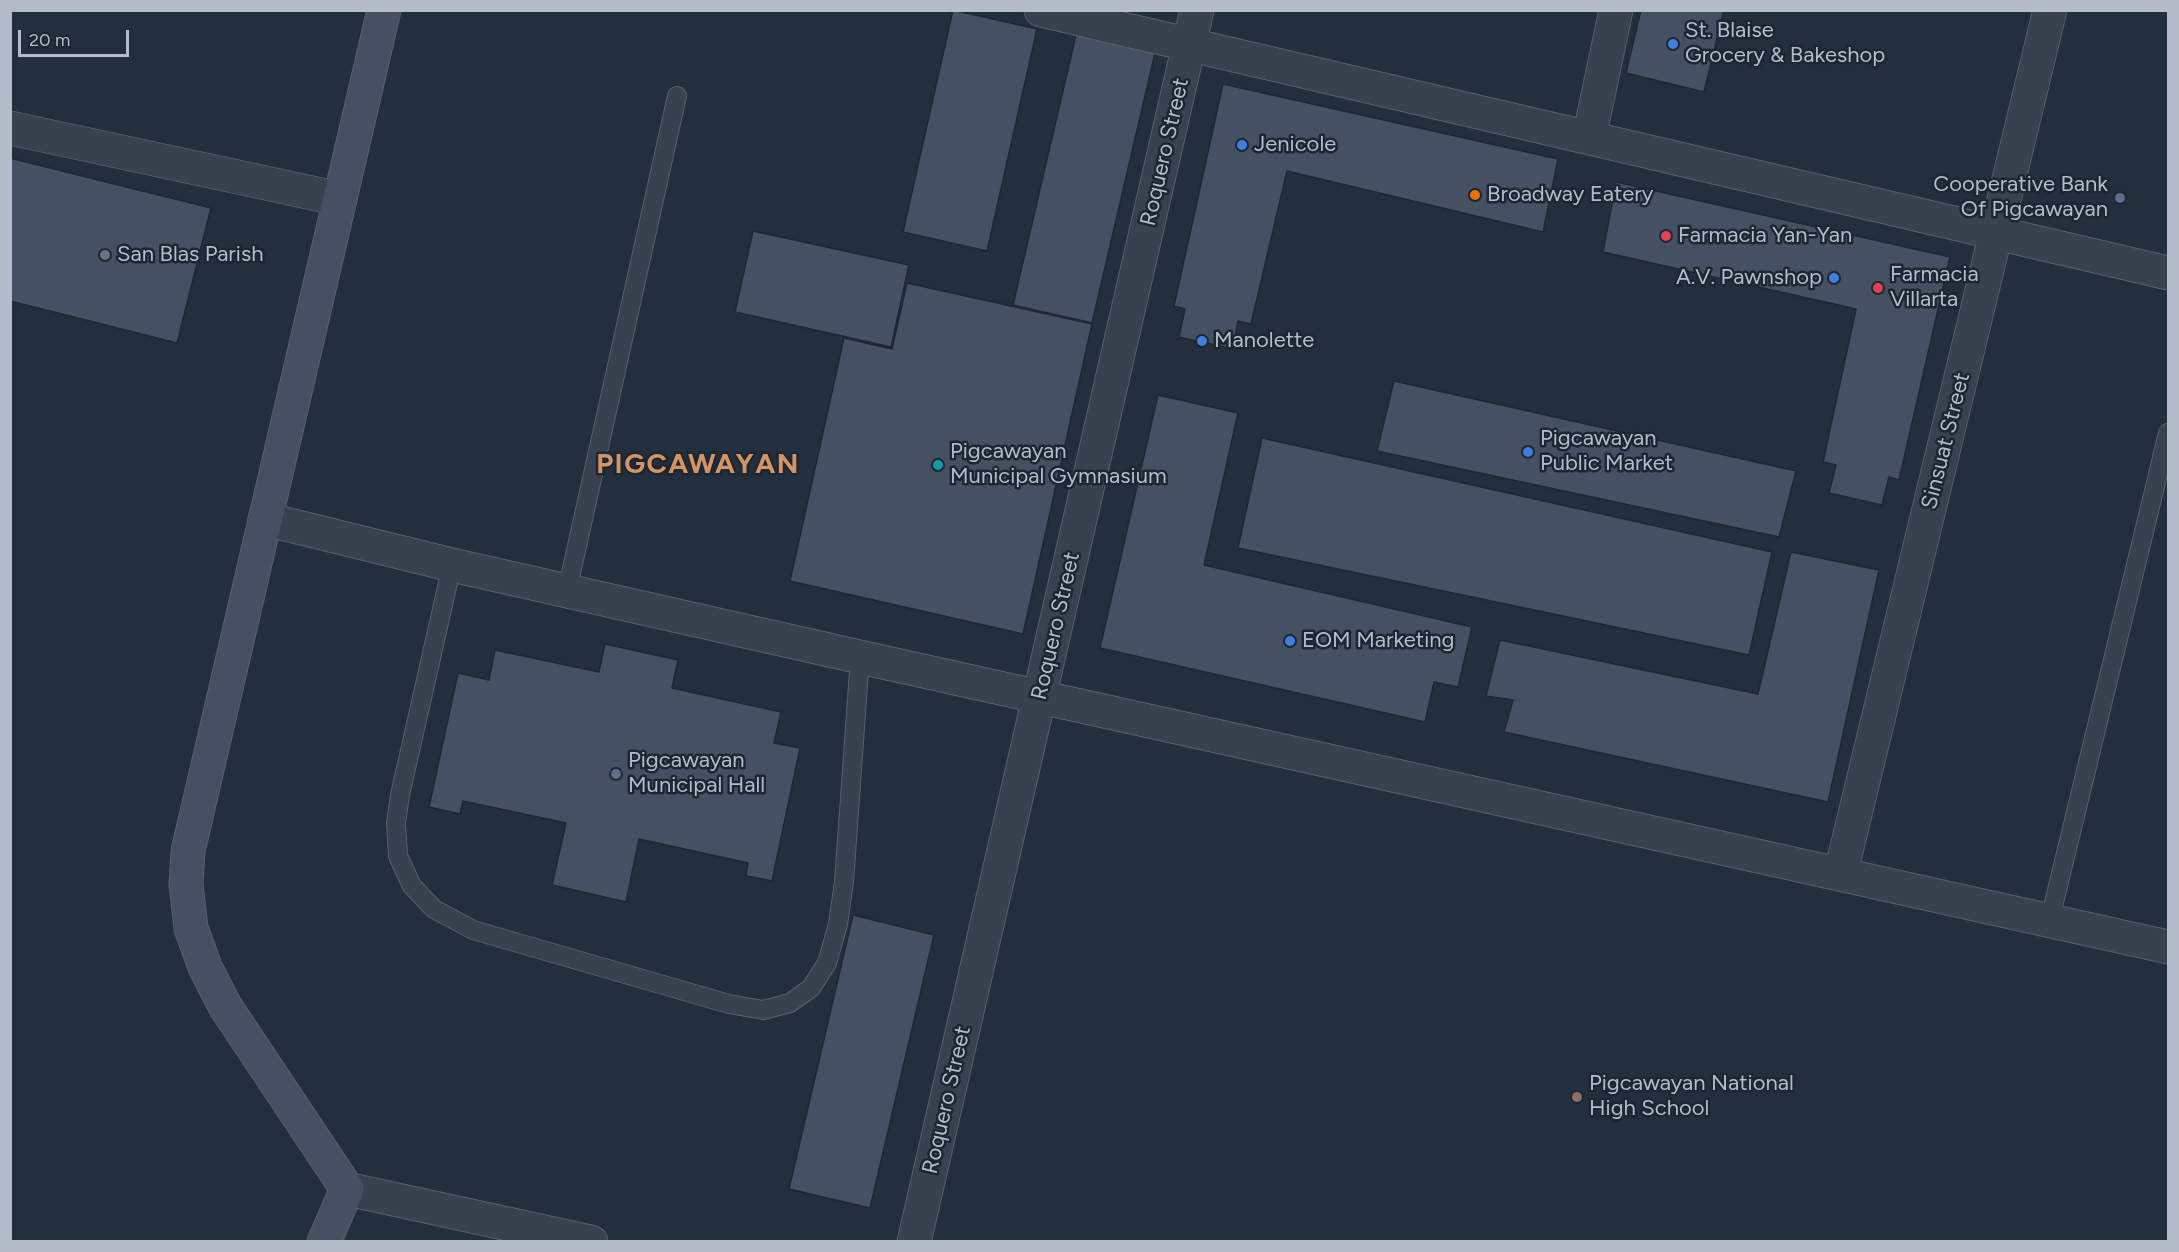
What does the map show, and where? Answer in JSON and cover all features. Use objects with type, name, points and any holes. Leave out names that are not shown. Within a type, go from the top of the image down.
[{"type":"main road","points":[[324,1242],[347,1189],[225,1006],[205,966],[191,928],[186,884],[188,851],[384,10]]},
{"type":"street","points":[[1041,10],[2169,273]]},
{"type":"street","name":"Roquero Street","points":[[914,1242],[1197,10]]},
{"type":"street","points":[[1588,138],[1616,10]]},
{"type":"street","name":"Sinsuat Street","points":[[1841,872],[2050,10]]},
{"type":"street","points":[[10,128],[340,199]]},
{"type":"street","points":[[265,519],[452,565],[860,657],[1841,872],[2169,947]]},
{"type":"street","points":[[347,1189],[591,1242]]},
{"type":"lane","points":[[567,591],[677,96]]},
{"type":"lane","points":[[2050,919],[2169,433]]},
{"type":"lane","points":[[452,565],[398,814],[398,856],[412,886],[434,909],[473,930],[729,1004],[763,1010],[790,1004],[811,988],[827,963],[838,924],[844,882],[860,657]]},
{"type":"building","points":[[953,10],[1037,29],[987,251],[903,232]]},
{"type":"building","points":[[1641,10],[1724,10],[1704,92],[1626,73]]},
{"type":"building","points":[[1076,35],[1155,53],[1092,323],[1013,305]]},
{"type":"building","points":[[1223,84],[1558,159],[1543,232],[1287,171],[1251,324],[1238,321],[1233,349],[1179,337],[1185,309],[1174,306]]},
{"type":"building","name":"San Blas Parish","points":[[10,158],[211,208],[177,343],[10,301]]},
{"type":"building","points":[[1616,182],[1950,257],[1899,480],[1889,477],[1882,505],[1829,493],[1836,465],[1823,462],[1856,309],[1603,252]]},
{"type":"building","points":[[753,231],[909,265],[891,347],[735,312]]},
{"type":"building","name":"Pigcawayan Municipal Gymnasium","points":[[907,283],[1092,324],[1023,634],[790,581],[844,338],[892,349]]},
{"type":"building","points":[[1394,381],[1796,471],[1779,537],[1377,451]]},
{"type":"building","points":[[1158,395],[1238,413],[1204,565],[1472,627],[1458,687],[1434,682],[1425,722],[1100,648]]},
{"type":"building","points":[[1262,438],[1772,552],[1749,655],[1238,548]]},
{"type":"building","points":[[1791,552],[1879,570],[1828,802],[1504,732],[1513,700],[1486,696],[1500,640],[1758,694]]},
{"type":"building","name":"Pigcawayan Municipal Hall","points":[[605,644],[678,660],[672,688],[781,712],[774,743],[800,748],[772,881],[746,876],[748,863],[639,839],[626,902],[552,885],[566,823],[463,801],[460,814],[429,807],[458,673],[489,680],[495,650],[599,672]]},
{"type":"building","points":[[853,915],[934,935],[870,1208],[789,1189]]},
{"type":"place","name":"St. Blaise Grocery & Bakeshop","points":[[1673,44]]},
{"type":"place","name":"Jenicole","points":[[1242,145]]},
{"type":"place","name":"Broadway Eatery","points":[[1475,195]]},
{"type":"place","name":"Cooperative Bank Of Pigcawayan","points":[[2120,198]]},
{"type":"place","name":"Farmacia Yan-Yan","points":[[1666,236]]},
{"type":"place","name":"San Blas Parish","points":[[105,255]]},
{"type":"place","name":"A.V. Pawnshop","points":[[1834,278]]},
{"type":"place","name":"Farmacia Villarta","points":[[1878,288]]},
{"type":"place","name":"Manolette","points":[[1202,341]]},
{"type":"place","name":"Pigcawayan Public Market","points":[[1528,452]]},
{"type":"place","name":"Pigcawayan Municipal Gymnasium","points":[[938,465]]},
{"type":"place","name":"EOM Marketing","points":[[1290,641]]},
{"type":"place","name":"Pigcawayan Municipal Hall","points":[[616,774]]},
{"type":"place","name":"Pigcawayan National High School","points":[[1577,1097]]},
{"type":"district","name":"PIGCAWAYAN","points":[[698,465]]}]
